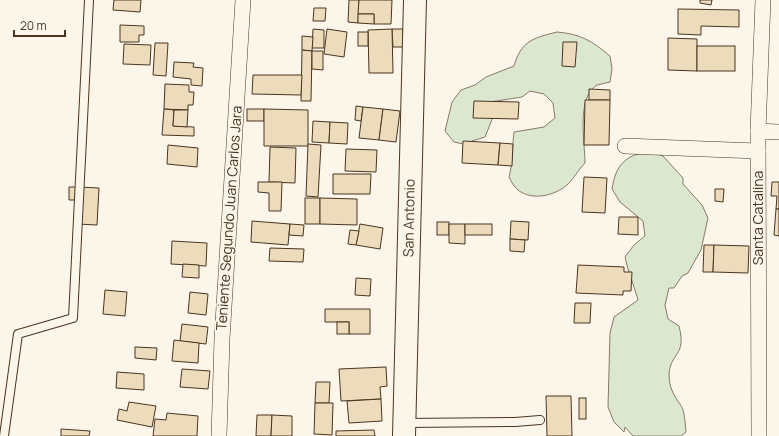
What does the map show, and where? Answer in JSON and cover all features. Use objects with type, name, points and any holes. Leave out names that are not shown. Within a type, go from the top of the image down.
[{"type":"street","name":"Teniente Segundo Juan Carlos Jara","points":[[219,436],[222,339],[243,0]]},
{"type":"street","name":"San Antonio","points":[[404,430],[415,0]]},
{"type":"street","name":"Santa Catalina","points":[[759,436],[758,131],[763,0]]},
{"type":"street","points":[[758,131],[779,132]]},
{"type":"street","points":[[624,146],[758,151]]},
{"type":"lane","points":[[4,436],[18,334],[73,318],[89,0]]},
{"type":"lane","points":[[404,430],[540,420]]},
{"type":"green space","points":[[557,32],[573,34],[598,46],[610,56],[612,69],[610,82],[597,85],[590,91],[586,99],[583,121],[585,163],[569,183],[562,189],[543,196],[536,196],[524,193],[517,189],[509,177],[514,132],[544,127],[555,118],[553,103],[544,94],[530,91],[522,97],[490,102],[493,117],[485,137],[472,141],[468,145],[454,142],[445,131],[452,102],[461,90],[475,85],[486,77],[514,66],[520,51],[529,42],[541,36]]},
{"type":"green space","points":[[649,151],[663,156],[683,178],[683,184],[702,205],[708,218],[701,250],[688,273],[682,276],[674,288],[669,288],[665,305],[668,319],[679,326],[681,336],[680,349],[672,362],[669,375],[672,391],[684,413],[686,432],[681,436],[633,436],[625,427],[624,432],[614,422],[608,407],[610,333],[614,317],[638,300],[625,257],[634,245],[645,236],[643,221],[620,202],[612,189],[616,173],[623,162],[641,153]]},
{"type":"building","points":[[114,0],[141,0],[140,12],[113,10]]},
{"type":"building","points":[[349,0],[359,0],[358,23],[348,22]]},
{"type":"building","points":[[359,0],[392,0],[391,24],[374,24],[374,14],[358,14]]},
{"type":"building","points":[[700,0],[712,0],[711,5],[700,3]]},
{"type":"building","points":[[314,8],[326,8],[325,21],[313,21]]},
{"type":"building","points":[[678,9],[739,10],[739,27],[701,26],[701,35],[678,34]]},
{"type":"building","points":[[358,14],[374,14],[374,24],[358,23]]},
{"type":"building","points":[[120,25],[144,26],[144,35],[139,35],[139,42],[120,42]]},
{"type":"building","points":[[313,29],[324,30],[324,48],[312,48]]},
{"type":"building","points":[[327,29],[347,32],[344,57],[324,54]]},
{"type":"building","points":[[392,29],[403,29],[403,47],[393,47]]},
{"type":"building","points":[[392,29],[393,73],[369,73],[368,30]]},
{"type":"building","points":[[358,32],[368,32],[368,46],[358,46]]},
{"type":"building","points":[[302,36],[313,37],[312,51],[302,50]]},
{"type":"building","points":[[668,38],[697,39],[697,71],[668,70]]},
{"type":"building","points":[[563,42],[577,42],[575,67],[562,66]]},
{"type":"building","points":[[155,43],[168,43],[166,76],[153,75]]},
{"type":"building","points":[[124,44],[151,45],[150,65],[123,64]]},
{"type":"building","points":[[697,46],[735,46],[735,71],[697,71]]},
{"type":"building","points":[[302,50],[312,51],[311,101],[301,101]]},
{"type":"building","points":[[312,51],[323,51],[323,70],[312,69]]},
{"type":"building","points":[[174,62],[194,63],[193,67],[203,68],[202,86],[191,85],[191,79],[173,77]]},
{"type":"building","points":[[253,75],[302,75],[301,95],[252,94]]},
{"type":"building","points":[[165,84],[189,85],[189,92],[194,92],[193,105],[188,105],[188,110],[164,109]]},
{"type":"building","points":[[589,89],[610,90],[610,100],[589,100]]},
{"type":"building","points":[[585,100],[610,100],[609,145],[584,145]]},
{"type":"building","points":[[474,101],[519,102],[518,119],[473,118]]},
{"type":"building","points":[[356,106],[363,107],[361,121],[355,120]]},
{"type":"building","points":[[363,107],[383,109],[379,140],[359,138]]},
{"type":"building","points":[[164,109],[174,110],[173,126],[194,127],[194,136],[162,135]]},
{"type":"building","points":[[247,109],[264,109],[264,121],[247,121]]},
{"type":"building","points":[[264,109],[308,110],[308,146],[264,146]]},
{"type":"building","points":[[383,109],[400,111],[396,142],[379,140]]},
{"type":"building","points":[[174,110],[188,110],[187,127],[173,126]]},
{"type":"building","points":[[313,121],[330,122],[329,143],[312,142]]},
{"type":"building","points":[[330,122],[348,123],[347,144],[329,143]]},
{"type":"building","points":[[463,141],[500,143],[498,165],[462,163]]},
{"type":"building","points":[[500,143],[513,144],[512,166],[498,165]]},
{"type":"building","points":[[308,144],[321,145],[318,197],[306,196]]},
{"type":"building","points":[[168,145],[198,148],[197,167],[167,164]]},
{"type":"building","points":[[270,147],[296,148],[295,183],[269,182]]},
{"type":"building","points":[[346,149],[377,150],[376,172],[345,171]]},
{"type":"building","points":[[333,174],[371,174],[370,194],[333,194]]},
{"type":"building","points":[[584,177],[607,178],[605,213],[582,212]]},
{"type":"building","points":[[258,182],[282,182],[281,211],[269,211],[269,193],[258,192]]},
{"type":"building","points":[[772,182],[779,182],[779,209],[776,209],[777,196],[771,196]]},
{"type":"building","points":[[69,187],[79,187],[78,200],[69,200]]},
{"type":"building","points":[[79,187],[99,188],[97,225],[77,224]]},
{"type":"building","points":[[715,189],[724,189],[723,202],[715,201]]},
{"type":"building","points":[[305,198],[320,198],[320,224],[305,224]]},
{"type":"building","points":[[320,198],[357,199],[357,225],[320,224]]},
{"type":"building","points":[[776,209],[779,209],[779,236],[774,235]]},
{"type":"building","points":[[619,217],[638,217],[638,235],[618,234]]},
{"type":"building","points":[[252,221],[290,224],[288,245],[251,242]]},
{"type":"building","points":[[511,221],[529,222],[528,240],[510,239]]},
{"type":"building","points":[[437,222],[449,222],[449,235],[437,235]]},
{"type":"building","points":[[290,224],[304,225],[303,236],[289,235]]},
{"type":"building","points":[[360,224],[383,228],[380,249],[356,245]]},
{"type":"building","points":[[449,224],[465,224],[465,244],[449,243]]},
{"type":"building","points":[[465,224],[492,224],[492,235],[465,235]]},
{"type":"building","points":[[350,230],[359,231],[356,245],[348,244]]},
{"type":"building","points":[[510,239],[525,240],[524,252],[510,251]]},
{"type":"building","points":[[172,241],[207,243],[206,266],[171,264]]},
{"type":"building","points":[[704,245],[714,245],[713,272],[703,272]]},
{"type":"building","points":[[714,245],[749,246],[748,273],[713,272]]},
{"type":"building","points":[[270,248],[304,249],[303,262],[269,261]]},
{"type":"building","points":[[183,264],[199,265],[199,278],[182,277]]},
{"type":"building","points":[[578,265],[624,267],[624,272],[632,272],[631,291],[623,291],[623,295],[576,293]]},
{"type":"building","points":[[356,278],[371,279],[370,296],[355,295]]},
{"type":"building","points":[[105,290],[127,292],[125,316],[103,314]]},
{"type":"building","points":[[190,292],[208,294],[206,315],[188,313]]},
{"type":"building","points":[[575,303],[591,303],[590,323],[574,323]]},
{"type":"building","points":[[325,309],[370,309],[370,334],[349,334],[349,322],[325,322]]},
{"type":"building","points":[[337,322],[349,322],[349,334],[337,334]]},
{"type":"building","points":[[182,324],[208,327],[206,344],[180,341]]},
{"type":"building","points":[[174,340],[199,343],[198,363],[172,361]]},
{"type":"building","points":[[135,347],[157,348],[156,360],[135,358]]},
{"type":"building","points":[[386,367],[387,386],[380,387],[381,399],[341,401],[339,369]]},
{"type":"building","points":[[182,369],[210,371],[208,389],[180,387]]},
{"type":"building","points":[[117,372],[144,374],[144,390],[116,388]]},
{"type":"building","points":[[316,382],[330,382],[329,403],[315,403]]},
{"type":"building","points":[[546,396],[571,396],[572,436],[547,436]]},
{"type":"building","points":[[579,398],[586,398],[586,419],[579,419]]},
{"type":"building","points":[[381,399],[382,421],[349,423],[347,401]]},
{"type":"building","points":[[129,402],[156,406],[152,427],[117,420],[119,409],[127,411]]},
{"type":"building","points":[[315,403],[333,403],[332,435],[314,434]]},
{"type":"building","points":[[167,413],[198,416],[197,436],[153,436],[155,419],[166,420]]},
{"type":"building","points":[[257,415],[272,415],[271,436],[256,436]]},
{"type":"building","points":[[272,415],[292,416],[292,436],[271,436]]},
{"type":"building","points":[[61,429],[90,431],[89,436],[61,436]]},
{"type":"building","points":[[374,430],[375,436],[336,436],[336,431]]}]
